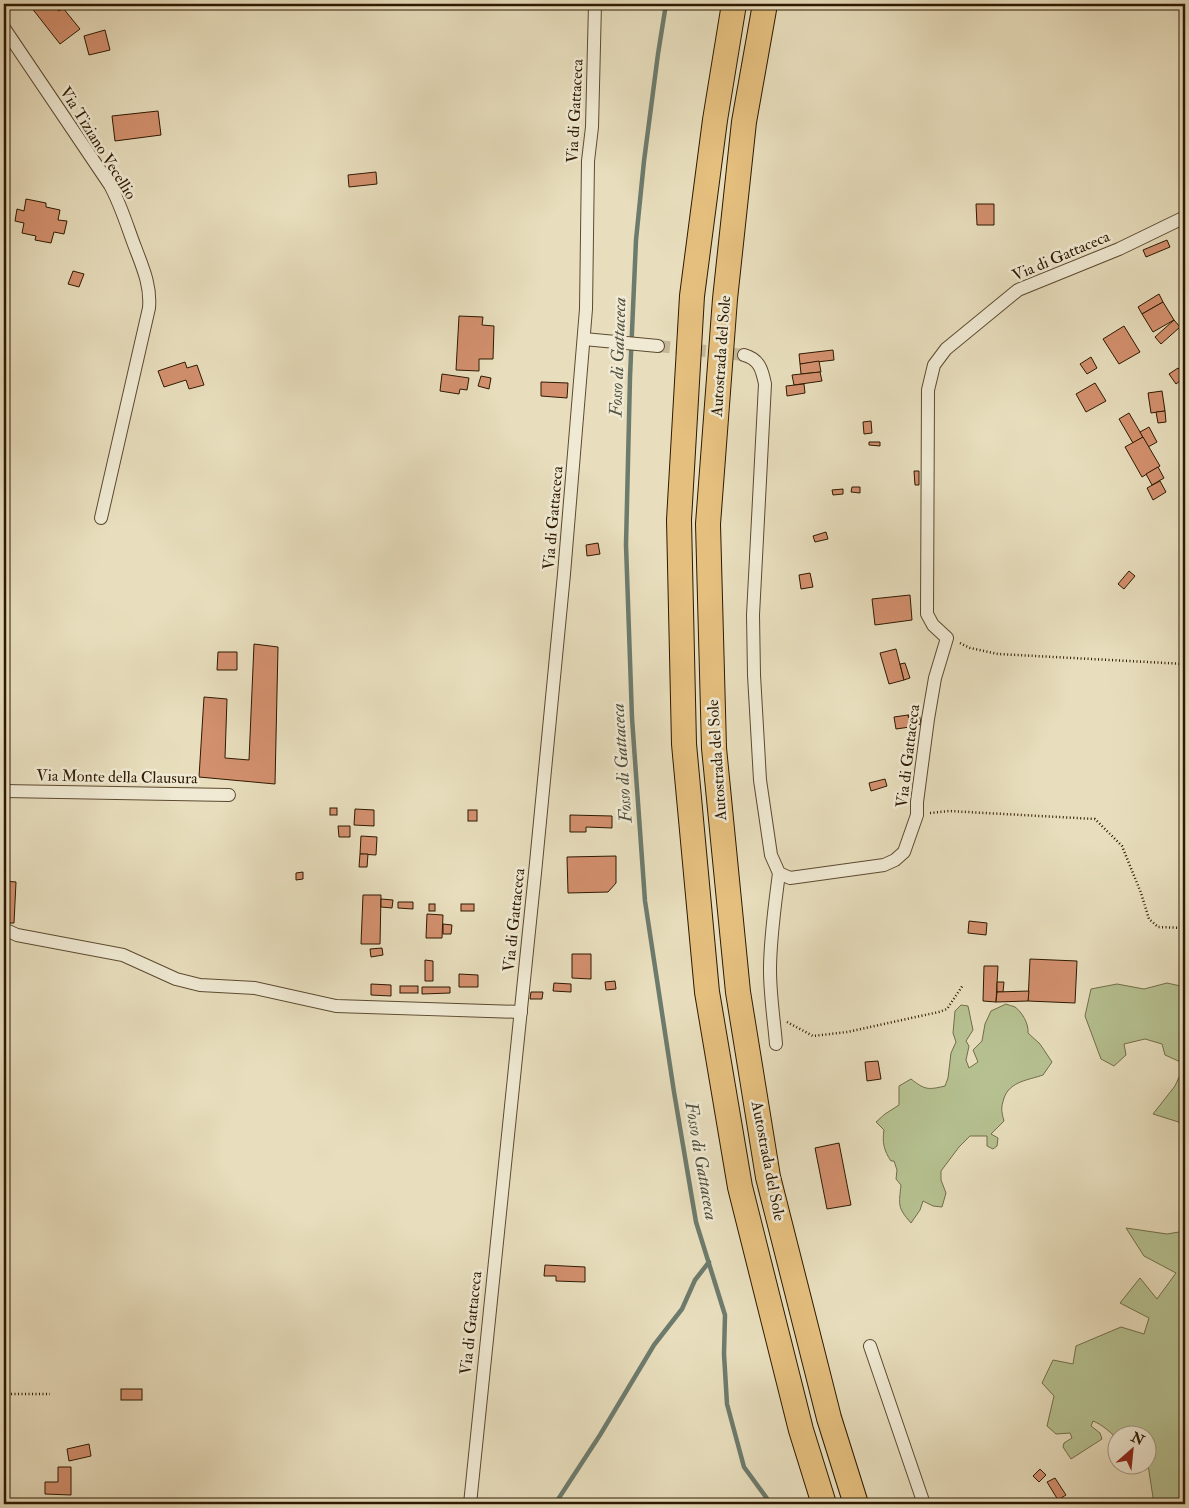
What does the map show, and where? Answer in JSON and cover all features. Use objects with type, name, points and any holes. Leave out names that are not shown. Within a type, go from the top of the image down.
[{"type":"highway","name":"Autostrada del Sole","points":[[734,4],[715,120],[692,296],[679,520],[684,744],[707,992],[740,1187],[801,1430],[824,1504]]},
{"type":"highway","name":"Autostrada del Sole","points":[[765,4],[744,122],[727,280],[709,514],[714,748],[738,992],[768,1177],[829,1418],[856,1504]]},
{"type":"street","name":"Via di Gattaceca","points":[[470,1504],[564,583],[586,309],[588,161],[592,127],[595,4]]},
{"type":"street","name":"Via Tiziano Vecellio","points":[[4,28],[110,185],[123,212],[148,285],[150,296],[149,308],[101,518]]},
{"type":"street","name":"Via di Gattaceca","points":[[779,873],[790,878],[884,865],[895,860],[904,852],[917,814],[928,719],[935,678],[947,638],[933,625],[927,614],[928,390],[934,365],[946,349],[1018,290],[1119,249],[1185,217]]},
{"type":"street","points":[[584,339],[658,346]]},
{"type":"street","points":[[744,355],[752,358],[759,364],[765,384],[753,614],[754,675],[760,780],[771,855],[779,873],[772,928],[770,970],[771,1004],[776,1044]]},
{"type":"street","name":"Via Monte della Clausura","points":[[4,791],[229,795]]},
{"type":"street","points":[[4,929],[17,935],[123,954],[176,979],[200,985],[255,988],[336,1006],[521,1012]]},
{"type":"street","points":[[870,1346],[924,1504]]},
{"type":"path","points":[[947,638],[970,648],[998,654],[1185,664]]},
{"type":"path","points":[[917,814],[949,811],[1095,819],[1122,846],[1141,893],[1149,919],[1158,927],[1185,928]]},
{"type":"path","points":[[773,1012],[780,1018],[813,1036],[846,1032],[947,1009],[963,985]]},
{"type":"path","points":[[4,1394],[50,1394]]},
{"type":"green space","points":[[1167,983],[1185,987],[1185,1064],[1165,1055],[1162,1044],[1145,1039],[1124,1044],[1126,1055],[1114,1066],[1101,1059],[1085,1016],[1091,989],[1117,984],[1144,989]]},
{"type":"green space","points":[[1006,1004],[1015,1007],[1020,1012],[1026,1022],[1028,1033],[1040,1044],[1052,1062],[1043,1075],[1020,1082],[1007,1092],[1002,1104],[1004,1121],[991,1134],[998,1138],[997,1146],[993,1149],[987,1146],[987,1136],[970,1136],[941,1171],[941,1180],[946,1193],[942,1207],[933,1206],[923,1201],[920,1210],[911,1223],[900,1206],[901,1185],[896,1179],[897,1170],[894,1161],[891,1161],[885,1150],[883,1142],[884,1130],[876,1122],[899,1105],[899,1086],[911,1079],[927,1088],[945,1086],[948,1078],[951,1053],[956,1042],[953,1033],[955,1011],[961,1005],[968,1006],[973,1030],[966,1041],[969,1046],[966,1060],[969,1068],[978,1062],[973,1050],[982,1041],[985,1024],[991,1011]]},
{"type":"green space","points":[[1185,1064],[1185,1124],[1153,1114],[1175,1086]]},
{"type":"green space","points":[[1126,1228],[1167,1234],[1185,1231],[1185,1504],[1154,1504],[1150,1476],[1156,1476],[1156,1426],[1106,1426],[1106,1429],[1093,1421],[1091,1426],[1100,1433],[1102,1439],[1071,1459],[1063,1447],[1064,1443],[1072,1438],[1070,1433],[1056,1434],[1047,1426],[1054,1396],[1042,1383],[1053,1360],[1073,1364],[1076,1346],[1121,1327],[1144,1334],[1149,1318],[1120,1303],[1140,1278],[1157,1299],[1176,1273],[1144,1256]]},
{"type":"building","points":[[35,4],[53,4],[59,11],[63,8],[80,29],[60,44],[31,7]]},
{"type":"building","points":[[105,30],[110,50],[89,55],[84,36]]},
{"type":"building","points":[[158,111],[161,135],[115,141],[112,116]]},
{"type":"building","points":[[376,172],[377,184],[349,187],[348,175]]},
{"type":"building","points":[[26,199],[46,203],[46,207],[60,210],[58,220],[67,221],[64,234],[54,232],[51,243],[35,240],[36,236],[22,233],[24,223],[15,221],[17,209],[24,211]]},
{"type":"building","points":[[976,204],[994,204],[994,225],[977,225]]},
{"type":"building","points":[[1167,240],[1170,247],[1146,257],[1143,250]]},
{"type":"building","points":[[73,271],[84,274],[79,287],[68,284]]},
{"type":"building","points":[[1159,294],[1163,302],[1142,314],[1138,307]]},
{"type":"building","points":[[1163,302],[1174,320],[1153,332],[1142,314]]},
{"type":"building","points":[[459,316],[483,317],[482,325],[494,326],[493,359],[479,359],[479,371],[456,370]]},
{"type":"building","points":[[1174,320],[1180,327],[1161,344],[1155,337]]},
{"type":"building","points":[[1124,326],[1140,352],[1119,364],[1103,339]]},
{"type":"building","points":[[833,350],[834,360],[800,364],[799,354]]},
{"type":"building","points":[[1091,357],[1097,368],[1087,374],[1080,364]]},
{"type":"building","points":[[819,361],[821,372],[801,374],[800,364]]},
{"type":"building","points":[[185,362],[187,368],[197,365],[204,385],[189,389],[186,380],[164,387],[158,371]]},
{"type":"building","points":[[1178,368],[1185,377],[1176,384],[1169,374]]},
{"type":"building","points":[[820,372],[822,381],[794,385],[792,375]]},
{"type":"building","points":[[442,374],[469,378],[467,390],[460,389],[459,394],[440,391]]},
{"type":"building","points":[[481,376],[491,378],[489,389],[478,386]]},
{"type":"building","points":[[541,382],[568,383],[567,398],[541,396]]},
{"type":"building","points":[[1095,383],[1106,401],[1086,412],[1076,394]]},
{"type":"building","points":[[804,384],[805,393],[787,396],[786,386]]},
{"type":"building","points":[[1162,391],[1165,411],[1151,413],[1148,393]]},
{"type":"building","points":[[1165,411],[1166,422],[1158,423],[1156,412]]},
{"type":"building","points":[[1129,413],[1143,437],[1133,443],[1119,419]]},
{"type":"building","points":[[871,421],[872,433],[864,434],[863,422]]},
{"type":"building","points":[[1149,427],[1157,442],[1148,447],[1140,432]]},
{"type":"building","points":[[1143,437],[1160,466],[1142,477],[1125,447]]},
{"type":"building","points":[[869,442],[880,442],[880,446],[869,445]]},
{"type":"building","points":[[1158,467],[1164,478],[1152,485],[1146,474]]},
{"type":"building","points":[[914,471],[919,471],[919,485],[915,485]]},
{"type":"building","points":[[1160,481],[1166,492],[1153,500],[1147,488]]},
{"type":"building","points":[[852,487],[860,487],[860,493],[851,492]]},
{"type":"building","points":[[843,489],[843,494],[833,495],[832,490]]},
{"type":"building","points":[[826,532],[828,539],[815,542],[813,536]]},
{"type":"building","points":[[598,543],[600,554],[587,556],[586,545]]},
{"type":"building","points":[[1129,571],[1135,576],[1124,589],[1118,584]]},
{"type":"building","points":[[810,573],[813,587],[801,589],[799,575]]},
{"type":"building","points":[[910,595],[912,620],[875,625],[872,599]]},
{"type":"building","points":[[254,644],[278,647],[275,784],[199,777],[204,697],[227,699],[225,758],[249,760]]},
{"type":"building","points":[[896,649],[904,680],[889,684],[880,653]]},
{"type":"building","points":[[218,652],[237,652],[237,670],[217,670]]},
{"type":"building","points":[[905,663],[910,678],[904,680],[900,664]]},
{"type":"building","points":[[919,713],[921,724],[910,727],[908,715]]},
{"type":"building","points":[[908,715],[910,727],[896,729],[894,717]]},
{"type":"building","points":[[885,779],[887,786],[871,791],[869,783]]},
{"type":"building","points":[[330,808],[337,808],[337,815],[330,815]]},
{"type":"building","points":[[355,809],[374,810],[374,826],[354,825]]},
{"type":"building","points":[[468,810],[477,810],[477,821],[468,821]]},
{"type":"building","points":[[4,811],[7,812],[4,838]]},
{"type":"building","points":[[570,815],[612,816],[612,828],[586,827],[586,832],[570,832]]},
{"type":"building","points":[[338,826],[350,826],[350,837],[339,837]]},
{"type":"building","points":[[361,836],[377,837],[376,855],[360,854]]},
{"type":"building","points":[[360,854],[368,854],[367,867],[359,867]]},
{"type":"building","points":[[616,856],[616,883],[608,892],[568,893],[567,857]]},
{"type":"building","points":[[303,872],[303,879],[296,880],[296,873]]},
{"type":"building","points":[[4,881],[16,882],[14,923],[4,923]]},
{"type":"building","points":[[363,895],[381,895],[380,944],[361,944]]},
{"type":"building","points":[[381,899],[393,900],[392,908],[381,907]]},
{"type":"building","points":[[398,902],[413,902],[413,909],[398,908]]},
{"type":"building","points":[[429,904],[435,904],[435,911],[429,911]]},
{"type":"building","points":[[461,904],[474,904],[474,911],[461,911]]},
{"type":"building","points":[[427,914],[443,915],[442,938],[426,938]]},
{"type":"building","points":[[969,921],[987,923],[986,935],[968,933]]},
{"type":"building","points":[[443,924],[452,925],[451,934],[443,934]]},
{"type":"building","points":[[382,948],[383,955],[371,957],[370,949]]},
{"type":"building","points":[[572,954],[591,954],[591,979],[572,978]]},
{"type":"building","points":[[1030,959],[1077,961],[1075,1003],[1028,1001]]},
{"type":"building","points":[[425,960],[433,961],[433,981],[425,981]]},
{"type":"building","points":[[984,966],[998,966],[996,1002],[983,1001]]},
{"type":"building","points":[[459,974],[478,975],[478,987],[459,987]]},
{"type":"building","points":[[615,981],[616,989],[606,990],[605,982]]},
{"type":"building","points":[[997,982],[1004,982],[1003,992],[997,992]]},
{"type":"building","points":[[554,983],[571,984],[571,992],[553,991]]},
{"type":"building","points":[[371,984],[391,985],[391,996],[371,995]]},
{"type":"building","points":[[400,986],[418,986],[418,993],[400,993]]},
{"type":"building","points":[[422,987],[450,987],[450,993],[422,994]]},
{"type":"building","points":[[1029,991],[1028,1001],[996,1002],[997,992]]},
{"type":"building","points":[[531,992],[543,992],[542,999],[530,999]]},
{"type":"building","points":[[878,1061],[881,1079],[867,1081],[865,1062]]},
{"type":"building","points":[[839,1143],[851,1205],[827,1209],[815,1148]]},
{"type":"building","points":[[545,1265],[585,1267],[585,1282],[556,1281],[556,1276],[544,1276]]},
{"type":"building","points":[[121,1389],[142,1389],[142,1400],[121,1400]]},
{"type":"building","points":[[89,1444],[91,1456],[69,1461],[67,1449]]},
{"type":"building","points":[[58,1467],[71,1467],[71,1495],[45,1494],[45,1482],[58,1482]]},
{"type":"building","points":[[1040,1469],[1046,1475],[1039,1482],[1033,1476]]},
{"type":"building","points":[[1055,1478],[1066,1495],[1058,1500],[1047,1482]]},
{"type":"waterway","name":"Fosso di Gattaceca","points":[[666,4],[644,161],[636,240],[630,377],[626,545],[632,718],[645,901],[696,1222],[725,1315],[724,1354],[727,1404],[744,1467],[771,1504]]},
{"type":"waterway","points":[[555,1504],[600,1435],[654,1345],[682,1309],[695,1280],[709,1262]]},
{"type":"tunnel","points":[[658,346],[744,355]]}]
